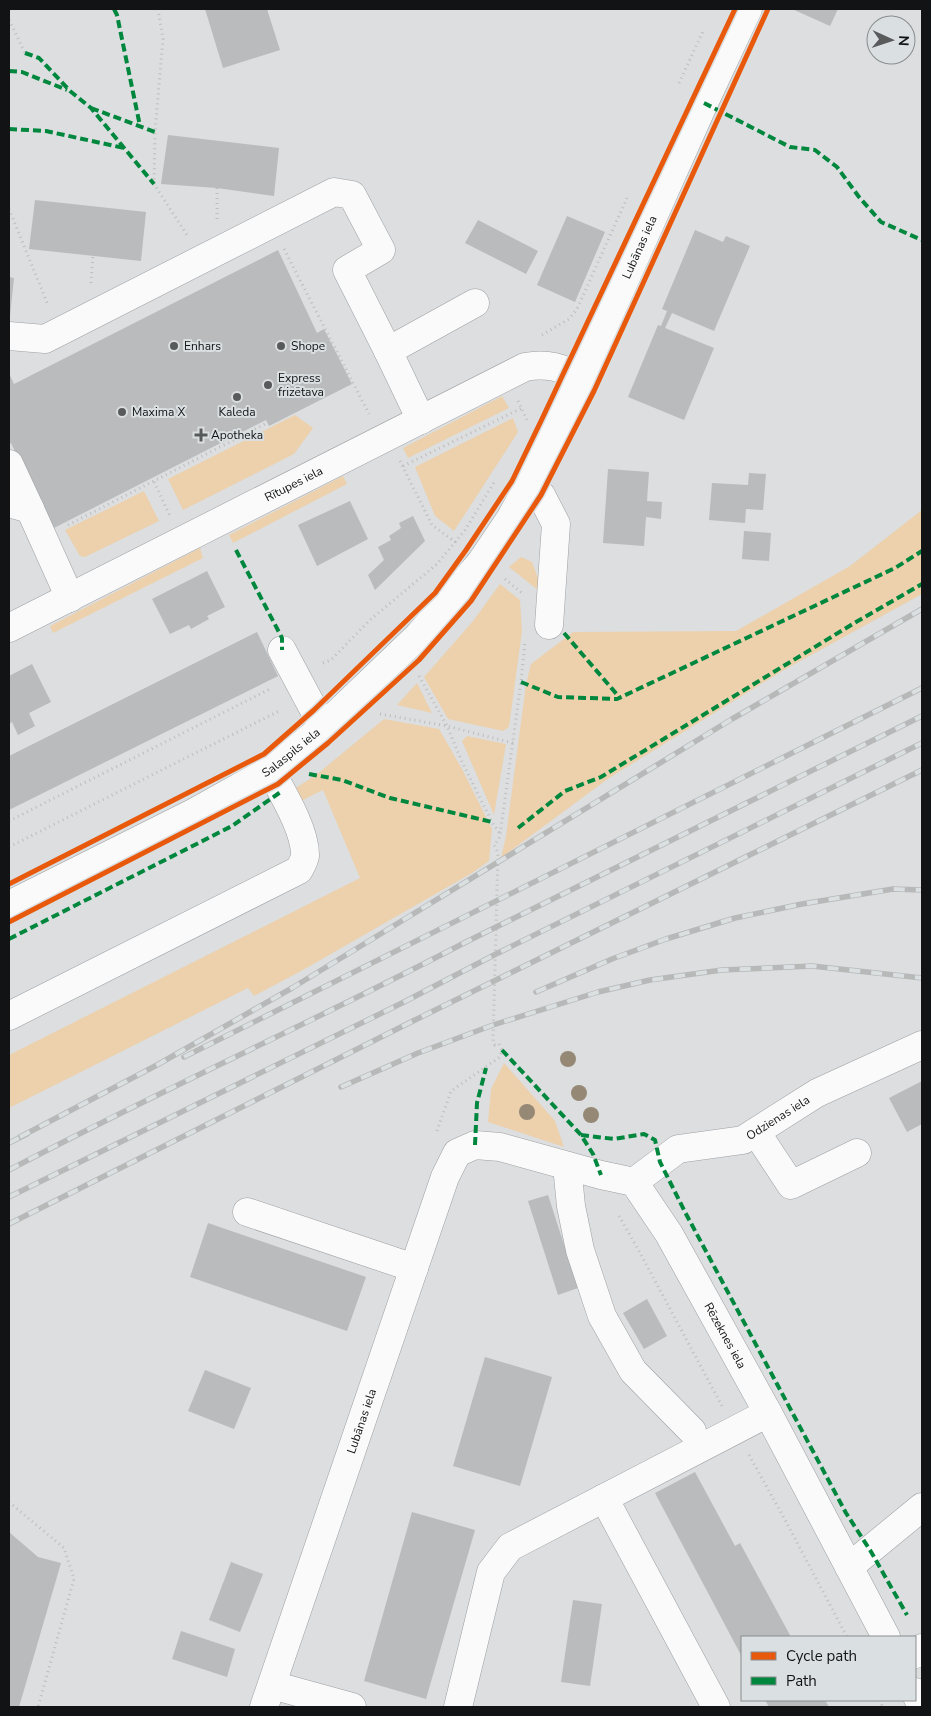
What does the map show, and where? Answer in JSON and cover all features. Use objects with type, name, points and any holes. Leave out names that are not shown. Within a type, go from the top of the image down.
[{"type":"street","name":"Lubānas iela","points":[[510,518],[529,485],[581,378],[748,9]]},
{"type":"street","points":[[9,336],[45,339],[334,192],[352,195],[381,250],[347,270],[421,420]]},
{"type":"street","points":[[388,351],[475,303]]},
{"type":"street","name":"Rītupes iela","points":[[9,628],[525,367],[539,364],[554,366],[581,378]]},
{"type":"street","points":[[9,464],[20,506],[43,537],[70,598]]},
{"type":"street","points":[[529,485],[541,495],[556,524],[537,629]]},
{"type":"street","name":"Salaspils iela","points":[[9,905],[195,812],[270,770],[323,727],[418,636],[481,562],[510,518]]},
{"type":"street","points":[[282,650],[323,727]]},
{"type":"street","points":[[9,1016],[299,870],[305,858],[304,845],[290,806],[270,770]]},
{"type":"street","name":"Odzienas iela","points":[[634,1182],[678,1149],[743,1140],[816,1093],[922,1045]]},
{"type":"street","points":[[756,1132],[791,1185],[857,1153]]},
{"type":"street","name":"Lubānas iela","points":[[268,1696],[445,1177],[457,1153],[475,1145],[500,1147],[567,1166]]},
{"type":"street","points":[[634,1182],[567,1166],[571,1206],[580,1250],[602,1316],[633,1370],[692,1431]]},
{"type":"street","name":"Rēzeknes iela","points":[[634,1182],[669,1234],[768,1413],[885,1636]]},
{"type":"street","points":[[247,1212],[414,1268]]},
{"type":"street","points":[[458,1707],[491,1572],[510,1547],[768,1413]]},
{"type":"street","points":[[604,1498],[716,1707]]},
{"type":"street","points":[[849,1566],[922,1507]]},
{"type":"street","points":[[916,1694],[922,1707]]},
{"type":"street","points":[[268,1696],[352,1707]]},
{"type":"path","points":[[158,9],[163,39],[154,184],[201,258]]},
{"type":"path","points":[[9,20],[25,53]]},
{"type":"path","points":[[677,86],[706,25]]},
{"type":"path","points":[[539,336],[569,319],[577,309],[629,193]]},
{"type":"path","points":[[9,209],[59,332]]},
{"type":"path","points":[[284,248],[373,422],[381,417],[432,525],[527,597]]},
{"type":"path","points":[[330,376],[348,375]]},
{"type":"path","points":[[504,378],[528,420],[524,428]]},
{"type":"path","points":[[43,537],[352,381]]},
{"type":"path","points":[[403,466],[522,408]]},
{"type":"path","points":[[9,847],[301,686],[331,660],[370,620],[437,564],[465,530],[499,475]]},
{"type":"path","points":[[154,482],[173,521]]},
{"type":"path","points":[[486,1068],[500,1057],[502,1050],[499,1044],[495,1045],[492,1042],[498,853],[494,845],[500,835],[521,682],[537,629]]},
{"type":"path","points":[[9,820],[301,686],[331,660]]},
{"type":"path","points":[[419,676],[447,726],[463,764],[500,835]]},
{"type":"path","points":[[380,714],[447,726],[513,743]]},
{"type":"path","points":[[616,1210],[783,1516],[845,1636]]},
{"type":"path","points":[[9,1502],[64,1548],[74,1579],[38,1707]]},
{"type":"shaded area","points":[[502,396],[509,408],[408,458],[403,448]]},
{"type":"shaded area","points":[[295,415],[313,428],[294,454],[183,510],[168,479]]},
{"type":"shaded area","points":[[513,418],[518,432],[454,531],[435,516],[415,467]]},
{"type":"shaded area","points":[[343,476],[347,484],[233,543],[229,535]]},
{"type":"shaded area","points":[[144,491],[159,521],[85,557],[80,556],[65,530]]},
{"type":"shaded area","points":[[922,510],[922,594],[784,670],[609,778],[501,858],[506,836],[526,684],[531,664],[573,632],[736,631],[850,566]]},
{"type":"shaded area","points":[[200,548],[203,558],[53,633],[50,626]]},
{"type":"shaded area","points":[[521,557],[532,562],[538,578],[539,591],[509,567]]},
{"type":"shaded area","points":[[500,584],[520,600],[522,631],[509,727],[503,731],[448,719],[424,677],[473,621]]},
{"type":"shaded area","points":[[417,683],[432,713],[397,705]]},
{"type":"shaded area","points":[[384,719],[439,729],[462,769],[492,829],[489,861],[472,873],[254,996],[248,988],[9,1108],[9,1055],[360,878],[323,790],[297,803],[291,791],[316,775]]},
{"type":"shaded area","points":[[467,736],[506,744],[494,815],[462,741]]},
{"type":"shaded area","points":[[504,1063],[555,1121],[564,1147],[488,1122],[491,1089]]},
{"type":"building","points":[[205,9],[267,9],[280,50],[223,68]]},
{"type":"building","points":[[792,9],[838,9],[830,26]]},
{"type":"building","points":[[168,135],[279,148],[274,196],[217,188],[161,184]]},
{"type":"building","points":[[35,200],[146,212],[141,261],[29,249]]},
{"type":"building","points":[[567,216],[605,232],[575,302],[537,285]]},
{"type":"building","points":[[478,220],[538,251],[526,274],[465,243]]},
{"type":"building","points":[[695,230],[723,242],[726,236],[750,246],[714,331],[672,313],[665,328],[714,348],[684,420],[628,397],[658,325],[661,326],[667,311],[662,309]]},
{"type":"building","points":[[278,250],[317,333],[324,329],[352,384],[269,426],[266,420],[52,529],[11,443],[9,444],[9,373],[14,384]]},
{"type":"building","points":[[9,277],[14,278],[10,316],[9,316]]},
{"type":"building","points":[[608,469],[649,472],[647,501],[662,502],[661,519],[646,517],[644,546],[603,543]]},
{"type":"building","points":[[749,473],[766,474],[763,510],[746,509],[745,523],[709,520],[712,483],[748,485]]},
{"type":"building","points":[[350,501],[368,539],[317,566],[298,525]]},
{"type":"building","points":[[413,516],[425,541],[375,590],[368,575],[384,560],[378,547],[391,540],[389,536],[401,528],[399,523]]},
{"type":"building","points":[[744,531],[771,533],[769,561],[742,559]]},
{"type":"building","points":[[207,571],[225,607],[207,616],[209,619],[191,629],[189,625],[170,634],[152,599]]},
{"type":"building","points":[[257,632],[278,676],[9,810],[9,756]]},
{"type":"building","points":[[32,664],[51,702],[29,713],[35,726],[18,735],[12,722],[9,724],[9,676]]},
{"type":"building","points":[[922,1081],[922,1124],[907,1132],[889,1098]]},
{"type":"building","points":[[548,1195],[578,1288],[558,1295],[528,1201]]},
{"type":"building","points":[[208,1223],[366,1277],[347,1331],[190,1277]]},
{"type":"building","points":[[647,1299],[667,1336],[644,1349],[623,1313]]},
{"type":"building","points":[[485,1357],[552,1377],[520,1486],[453,1466]]},
{"type":"building","points":[[205,1370],[251,1388],[234,1429],[188,1411]]},
{"type":"building","points":[[695,1472],[735,1546],[740,1543],[790,1636],[741,1636],[741,1655],[655,1493]]},
{"type":"building","points":[[412,1512],[475,1530],[426,1699],[364,1681]]},
{"type":"building","points":[[9,1532],[38,1557],[61,1563],[19,1707],[9,1707]]},
{"type":"building","points":[[231,1562],[263,1574],[240,1632],[209,1620]]},
{"type":"building","points":[[573,1600],[602,1604],[590,1686],[561,1682]]},
{"type":"building","points":[[181,1631],[235,1649],[227,1677],[172,1659]]},
{"type":"building","points":[[766,1701],[826,1701],[829,1707],[769,1707]]},
{"type":"railway","points":[[20,1137],[157,1065],[292,988],[732,719],[922,609]]},
{"type":"railway","points":[[184,1057],[922,688]]},
{"type":"railway","points":[[9,1170],[122,1112],[352,1000],[922,716]]},
{"type":"railway","points":[[9,1197],[922,743]]},
{"type":"railway","points":[[9,1224],[413,1021],[922,770]]},
{"type":"railway","points":[[536,992],[612,959],[666,939],[735,918],[802,904],[893,889],[922,890]]},
{"type":"railway","points":[[341,1087],[418,1053],[493,1025],[598,992],[650,980],[722,970],[812,966],[922,978]]},
{"type":"railway","points":[[9,1143],[27,1134]]},
{"type":"marked path","points":[[114,9],[117,15],[140,126]]},
{"type":"marked path","points":[[25,53],[39,58],[70,91],[91,108],[154,184]]},
{"type":"marked path","points":[[9,71],[22,72],[67,90]]},
{"type":"marked path","points":[[704,103],[790,147],[815,150],[837,167],[859,197],[881,222],[922,240]]},
{"type":"marked path","points":[[91,108],[155,132]]},
{"type":"marked path","points":[[9,129],[46,131],[124,148]]},
{"type":"marked path","points":[[236,550],[282,638],[282,650]]},
{"type":"marked path","points":[[521,682],[558,697],[617,699],[895,568],[922,551]]},
{"type":"marked path","points":[[518,828],[565,791],[601,777],[922,584]]},
{"type":"marked path","points":[[564,633],[620,698]]},
{"type":"marked path","points":[[309,774],[342,780],[390,798],[492,822]]},
{"type":"marked path","points":[[9,939],[232,826],[282,791]]},
{"type":"marked path","points":[[502,1050],[581,1135],[593,1154],[601,1175]]},
{"type":"marked path","points":[[475,1145],[477,1103],[486,1068]]},
{"type":"marked path","points":[[581,1135],[614,1139],[644,1134],[655,1140],[660,1162],[685,1212],[846,1513],[870,1550],[907,1615]]},
{"type":"cycle path","points":[[9,884],[264,754],[314,710],[435,593],[512,481],[735,9]]},
{"type":"cycle path","points":[[9,922],[278,784],[328,743],[419,660],[471,601],[541,495],[594,391],[768,9]]},
{"type":"place","name":"Enhars","points":[[174,346]]},
{"type":"place","name":"Shope","points":[[281,346]]},
{"type":"place","name":"Express frizētava","points":[[268,385]]},
{"type":"place","name":"Kaleda","points":[[237,397]]},
{"type":"place","name":"Maxima X","points":[[122,412]]},
{"type":"place","name":"Apotheka","points":[[201,435]]}]
